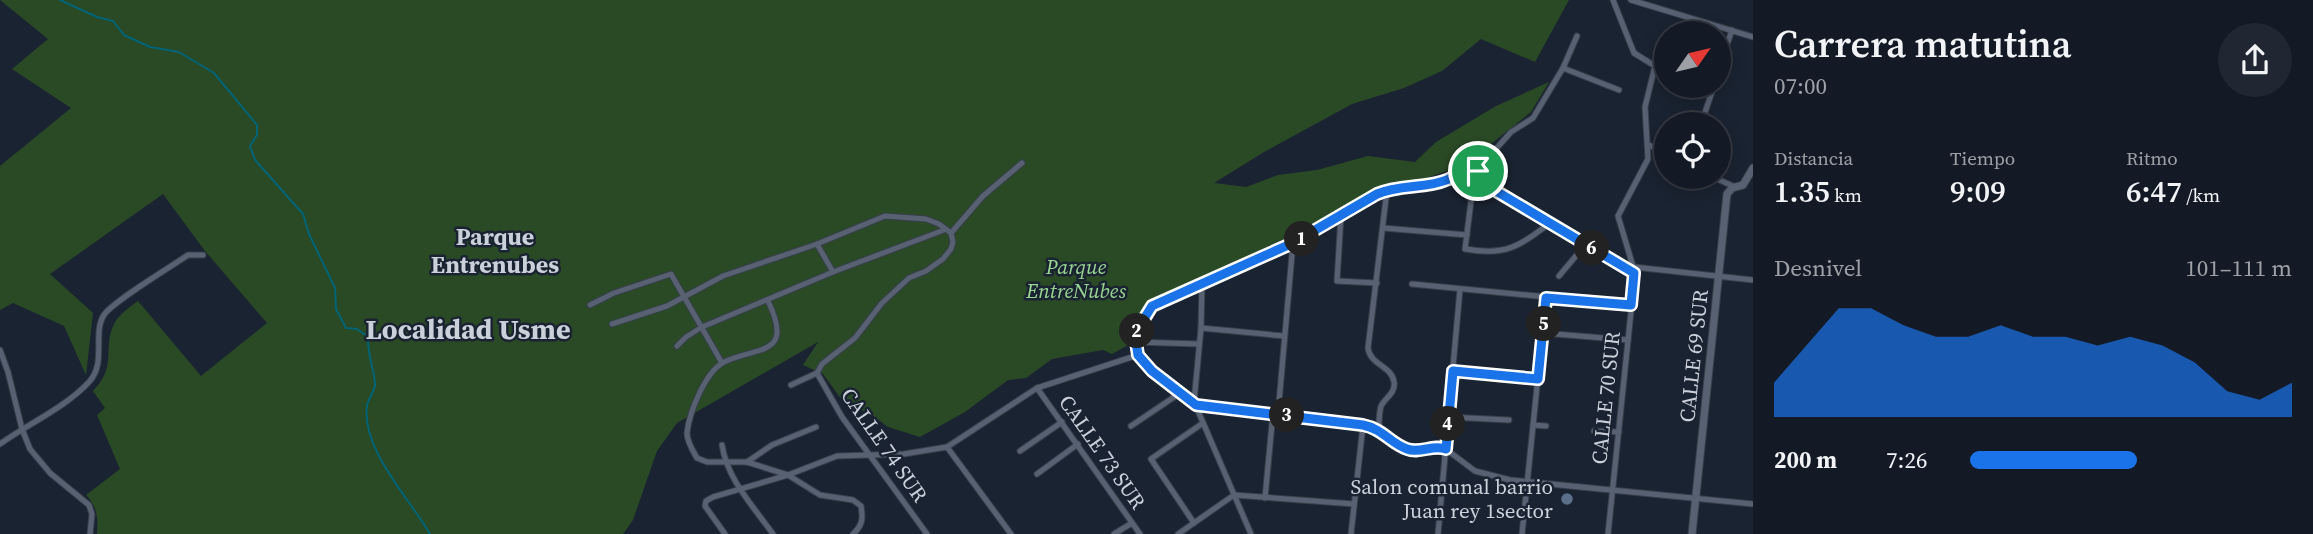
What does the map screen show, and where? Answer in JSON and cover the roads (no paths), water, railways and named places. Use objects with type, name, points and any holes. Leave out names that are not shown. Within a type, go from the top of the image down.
[{"type":"street","name":"CALLE 70 SUR","points":[[1608,534],[1634,270],[1618,216],[1648,159],[1645,107],[1655,66],[1634,53],[1613,0]]},
{"type":"street","points":[[1630,0],[1753,37]]},
{"type":"street","points":[[1550,223],[1530,238],[1508,249],[1494,253],[1465,249],[1474,178],[1511,132],[1533,118],[1563,68],[1577,36]]},
{"type":"street","points":[[1563,68],[1619,90]]},
{"type":"street","points":[[1649,145],[1654,148]]},
{"type":"street","points":[[951,233],[983,196],[1022,163]]},
{"type":"street","points":[[1731,185],[1743,186],[1753,168]]},
{"type":"street","points":[[1478,171],[1463,170],[1448,180],[1387,190],[1293,243],[1152,306],[1136,332],[1138,355],[1152,371],[1195,404],[1363,425],[1379,429],[1405,449],[1438,446],[1475,471],[1510,480],[1753,504]]},
{"type":"street","points":[[1474,178],[1634,270],[1753,280]]},
{"type":"street","name":"CALLE 69 SUR","points":[[1692,534],[1727,194],[1735,187]]},
{"type":"street","points":[[1379,429],[1381,407],[1394,388],[1394,382],[1388,371],[1371,359],[1368,348],[1387,190]]},
{"type":"street","points":[[612,324],[667,306],[723,276],[817,244],[885,216],[926,219],[951,233]]},
{"type":"street","points":[[1341,216],[1337,281],[1377,283]]},
{"type":"street","points":[[1383,228],[1467,235]]},
{"type":"street","points":[[677,346],[702,327],[833,272],[944,230]]},
{"type":"street","points":[[790,385],[817,373],[822,364],[855,338],[882,303],[909,278],[926,271],[943,259],[953,242],[951,233]]},
{"type":"street","points":[[1265,498],[1293,243]]},
{"type":"street","points":[[817,244],[833,272]]},
{"type":"street","points":[[1559,276],[1586,244]]},
{"type":"street","points":[[0,444],[91,380],[99,361],[102,321],[111,307],[188,256],[203,255]]},
{"type":"street","points":[[590,305],[614,293],[671,274],[722,363]]},
{"type":"street","points":[[1202,283],[1195,404],[1251,534]]},
{"type":"street","points":[[1412,284],[1631,305]]},
{"type":"street","points":[[1438,534],[1460,289]]},
{"type":"street","points":[[1522,534],[1546,298]]},
{"type":"street","points":[[768,301],[778,331],[772,345],[764,351],[722,363],[698,394],[687,435],[696,458],[707,462],[747,462],[788,475],[821,495],[853,500],[861,506],[863,518],[853,534]]},
{"type":"street","points":[[1201,328],[1284,336]]},
{"type":"street","points":[[1543,333],[1628,340]]},
{"type":"street","points":[[1136,342],[1199,344]]},
{"type":"street","points":[[0,350],[30,449],[50,473],[89,505],[92,514],[90,534]]},
{"type":"street","points":[[724,534],[705,503],[713,497],[741,491],[837,456],[871,457],[947,447],[1037,388],[1138,355]]},
{"type":"street","points":[[1453,371],[1538,379]]},
{"type":"street","name":"CALLE 74 SUR","points":[[817,373],[842,417],[927,534]]},
{"type":"street","name":"CALLE 73 SUR","points":[[1037,388],[1140,534]]},
{"type":"street","points":[[1131,426],[1180,393]]},
{"type":"street","points":[[1449,417],[1509,420]]},
{"type":"street","points":[[1020,451],[1062,422]]},
{"type":"street","points":[[1194,523],[1151,458],[1203,423]]},
{"type":"street","points":[[1351,534],[1363,425]]},
{"type":"street","points":[[1533,425],[1546,426]]},
{"type":"street","points":[[747,462],[780,441],[816,427]]},
{"type":"street","points":[[1594,431],[1619,432]]},
{"type":"street","points":[[1037,474],[1077,444]]},
{"type":"street","points":[[722,445],[725,462],[741,491],[773,534]]},
{"type":"street","points":[[947,447],[1011,534]]},
{"type":"street","points":[[1178,534],[1234,495],[1354,505]]},
{"type":"street","points":[[1115,534],[1132,523]]},
{"type":"waterway","points":[[60,0],[97,17],[113,21],[124,35],[150,47],[179,52],[214,73],[257,125],[257,135],[250,146],[255,160],[303,214],[309,234],[335,288],[336,309],[346,328],[357,329],[368,337],[375,385],[367,406],[367,422],[372,439],[389,473],[430,534]]},
{"type":"place","name":"Salon comunal barrio Juan rey 1sector","points":[[1567,499]]},
{"type":"district","name":"Parque Entrenubes","points":[[495,251]]},
{"type":"district","name":"Localidad Usme","points":[[468,329]]},
{"type":"park label","name":"Parque EntreNubes","points":[[1076,279]]}]
